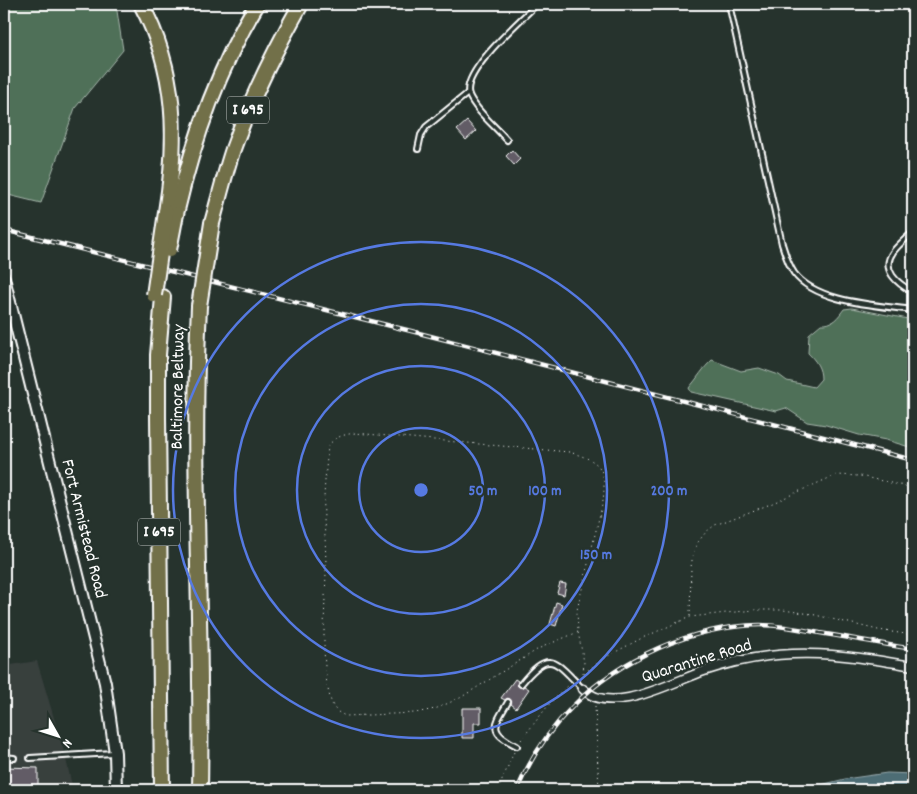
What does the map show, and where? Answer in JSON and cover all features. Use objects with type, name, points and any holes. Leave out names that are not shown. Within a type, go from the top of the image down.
[{"type":"highway","points":[[140,4],[158,42],[170,92],[174,144],[171,213]]},
{"type":"highway","name":"Baltimore Beltway","points":[[162,790],[158,296],[171,213],[210,101],[228,58],[257,4]]},
{"type":"highway","name":"Baltimore Beltway","points":[[200,790],[196,422],[196,359],[199,306],[212,223],[233,150],[263,75],[301,4]]},
{"type":"street","name":"Fort Armistead Road","points":[[4,278],[105,683],[115,753],[116,790]]},
{"type":"street","name":"Quarantine Road","points":[[582,689],[596,697],[615,700],[631,698],[705,671],[775,654],[801,653],[854,656],[913,666]]},
{"type":"lane","points":[[507,140],[474,104],[468,93],[469,87],[478,67],[491,51],[537,4]]},
{"type":"lane","points":[[730,4],[782,244],[788,262],[805,284],[825,295],[913,310]]},
{"type":"lane","points":[[418,149],[421,135],[426,127],[468,93]]},
{"type":"lane","points":[[913,232],[893,252],[889,261],[889,271],[893,278],[902,286],[913,292]]},
{"type":"lane","points":[[521,684],[540,663],[549,662],[559,665],[566,670],[582,689]]},
{"type":"lane","points":[[508,702],[496,725],[500,738],[517,746]]},
{"type":"lane","points":[[30,758],[115,753]]},
{"type":"lane","points":[[4,757],[14,758]]},
{"type":"path","points":[[578,632],[540,648],[460,698],[435,709],[415,713],[346,716],[339,714],[331,702],[327,684],[325,642],[326,546],[324,518],[328,446],[338,436],[355,433],[568,452],[586,457],[600,467],[605,484],[595,540],[577,610],[578,632],[584,656],[583,673]]},
{"type":"path","points":[[690,617],[691,567],[694,554],[698,542],[706,532],[716,525],[768,505],[836,475],[860,476],[913,488]]},
{"type":"path","points":[[498,790],[517,746],[551,702],[574,680],[606,657],[690,617],[754,610],[783,610],[811,614],[878,630],[913,635]]},
{"type":"path","points":[[596,697],[599,790]]},
{"type":"shaded area","points":[[37,661],[65,755],[73,790],[4,790],[4,666]]},
{"type":"green space","points":[[4,4],[112,4],[117,11],[123,50],[75,108],[41,203],[4,194]]},
{"type":"green space","points":[[852,308],[913,320],[913,448],[826,425],[807,422],[786,408],[776,411],[691,392],[689,388],[712,360],[741,371],[759,368],[779,375],[787,381],[814,387],[821,379],[821,375],[817,365],[808,353],[809,334],[821,324],[835,320],[844,309]]},
{"type":"water","points":[[887,773],[913,774],[913,790],[800,790],[845,779]]},
{"type":"building","points":[[467,121],[476,131],[466,140],[457,130]]},
{"type":"building","points":[[512,150],[520,159],[514,165],[506,156]]},
{"type":"building","points":[[560,583],[566,584],[564,595],[557,593]]},
{"type":"building","points":[[556,602],[562,604],[556,626],[550,624]]},
{"type":"building","points":[[515,679],[518,681],[517,685],[519,687],[524,686],[529,689],[516,708],[511,704],[510,699],[505,700],[501,698]]},
{"type":"building","points":[[462,708],[481,708],[481,723],[474,723],[474,738],[462,738]]},
{"type":"building","points":[[4,767],[38,768],[38,790],[4,790]]},
{"type":"railway","points":[[4,230],[411,331],[913,460]]},
{"type":"railway","points":[[517,790],[534,756],[548,735],[573,706],[613,673],[659,648],[684,638],[709,631],[768,625],[913,649]]}]
